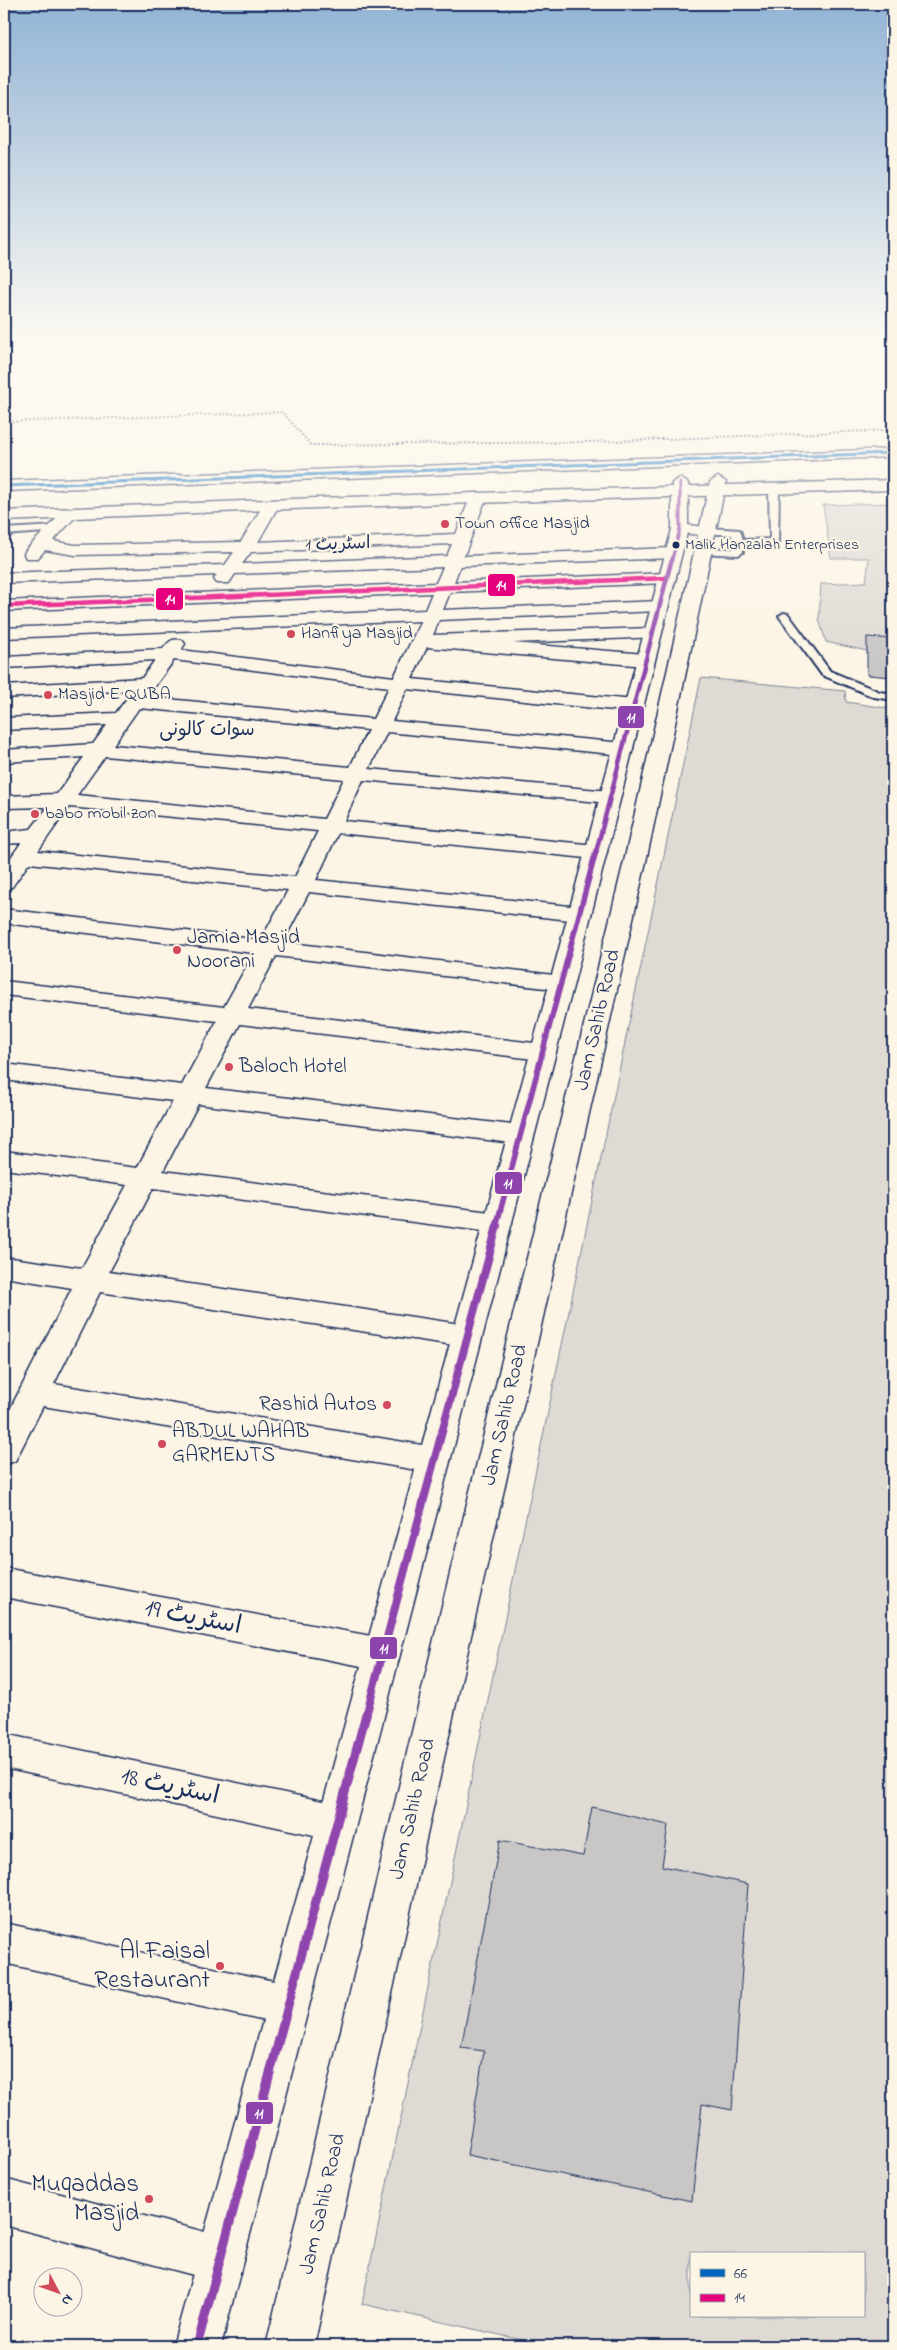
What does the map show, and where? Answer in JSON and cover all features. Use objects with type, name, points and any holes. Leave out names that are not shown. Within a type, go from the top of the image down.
[{"type":"main road","points":[[4,486],[893,453]]},
{"type":"main road","points":[[4,508],[717,486],[893,478]]},
{"type":"main road","points":[[717,486],[774,489],[893,485]]},
{"type":"main road","name":"Jam Sahib Road","points":[[197,2346],[562,983],[634,706],[674,580],[717,486]]},
{"type":"main road","points":[[4,516],[478,498],[680,487]]},
{"type":"main road","name":"Jam Sahib Road","points":[[290,2346],[457,1618],[636,857],[674,580],[680,487]]},
{"type":"main road","points":[[6,1442],[302,885],[421,641],[478,498]]},
{"type":"main road","points":[[4,881],[24,856],[246,547],[271,505]]},
{"type":"main road","points":[[6,580],[71,513]]},
{"type":"main road","points":[[42,544],[75,550],[246,547],[458,550]]},
{"type":"main road","name":"اسٹریٹ 1","points":[[6,580],[230,569],[458,550],[674,580]]},
{"type":"main road","points":[[4,606],[444,586],[674,580]]},
{"type":"main road","points":[[4,633],[432,616],[674,580]]},
{"type":"main road","points":[[421,641],[674,580]]},
{"type":"main road","points":[[421,641],[674,580]]},
{"type":"main road","points":[[4,662],[169,654],[400,683],[634,706]]},
{"type":"main road","points":[[4,692],[148,683]]},
{"type":"main road","points":[[134,702],[622,749]]},
{"type":"main road","points":[[4,724],[122,718]]},
{"type":"main road","points":[[4,756],[100,750],[610,796]]},
{"type":"main road","points":[[4,802],[64,800],[596,852]]},
{"type":"main road","points":[[4,838],[39,835]]},
{"type":"main road","points":[[24,856],[580,914]]},
{"type":"main road","points":[[4,916],[562,983]]},
{"type":"main road","points":[[4,988],[543,1052]]},
{"type":"main road","points":[[4,1072],[521,1135]]},
{"type":"main road","points":[[4,1160],[498,1223]]},
{"type":"main road","points":[[4,1267],[467,1336]]},
{"type":"main road","points":[[34,1392],[434,1460]]},
{"type":"main road","name":"اسٹریٹ 19","points":[[4,1582],[382,1654]]},
{"type":"main road","name":"اسٹریٹ 18","points":[[4,1751],[337,1822]]},
{"type":"main road","points":[[4,1943],[288,2005]]},
{"type":"main road","points":[[4,2202],[220,2259]]},
{"type":"lane","points":[[738,542],[775,542],[774,489]]},
{"type":"lane","points":[[4,532],[56,529]]},
{"type":"lane","points":[[737,532],[738,552],[674,580],[737,532]]},
{"type":"lane","points":[[784,616],[826,673],[878,695],[893,697]]},
{"type":"shaded area","points":[[893,503],[893,639],[867,637],[867,651],[826,642],[819,619],[821,584],[866,582],[869,558],[831,558],[823,505]]},
{"type":"shaded area","points":[[701,678],[845,691],[846,702],[893,709],[893,2346],[549,2346],[362,2304]]},
{"type":"building","points":[[867,637],[893,639],[893,677],[867,675]]},
{"type":"building","points":[[592,1807],[668,1825],[662,1866],[748,1884],[732,2110],[702,2104],[692,2201],[467,2155],[484,2051],[461,2048],[500,1840],[583,1856]]},
{"type":"transit line","name":"66","points":[[4,486],[893,453]]},
{"type":"transit line","name":"11","points":[[197,2346],[565,971],[680,529],[680,483]]},
{"type":"transit line","name":"14","points":[[4,606],[667,578]]},
{"type":"place","name":"Town office Masjid","points":[[445,524]]},
{"type":"place","name":"Malik Hanzalah Enterprises","points":[[676,545]]},
{"type":"place","name":"Hanfiya Masjid","points":[[291,634]]},
{"type":"place","name":"Masjid E QUBA","points":[[48,695]]},
{"type":"place","name":"babo mobil zon","points":[[35,814]]},
{"type":"place","name":"Jamia Masjid Noorani","points":[[177,950]]},
{"type":"place","name":"Baloch Hotel","points":[[229,1067]]},
{"type":"place","name":"Rashid Autos","points":[[387,1405]]},
{"type":"place","name":"ABDUL WAHAB GARMENTS","points":[[162,1444]]},
{"type":"place","name":"Al Faisal Restaurant","points":[[220,1966]]},
{"type":"place","name":"Muqaddas Masjid","points":[[149,2199]]},
{"type":"district","name":"سوات کالونی","points":[[207,730]]}]
